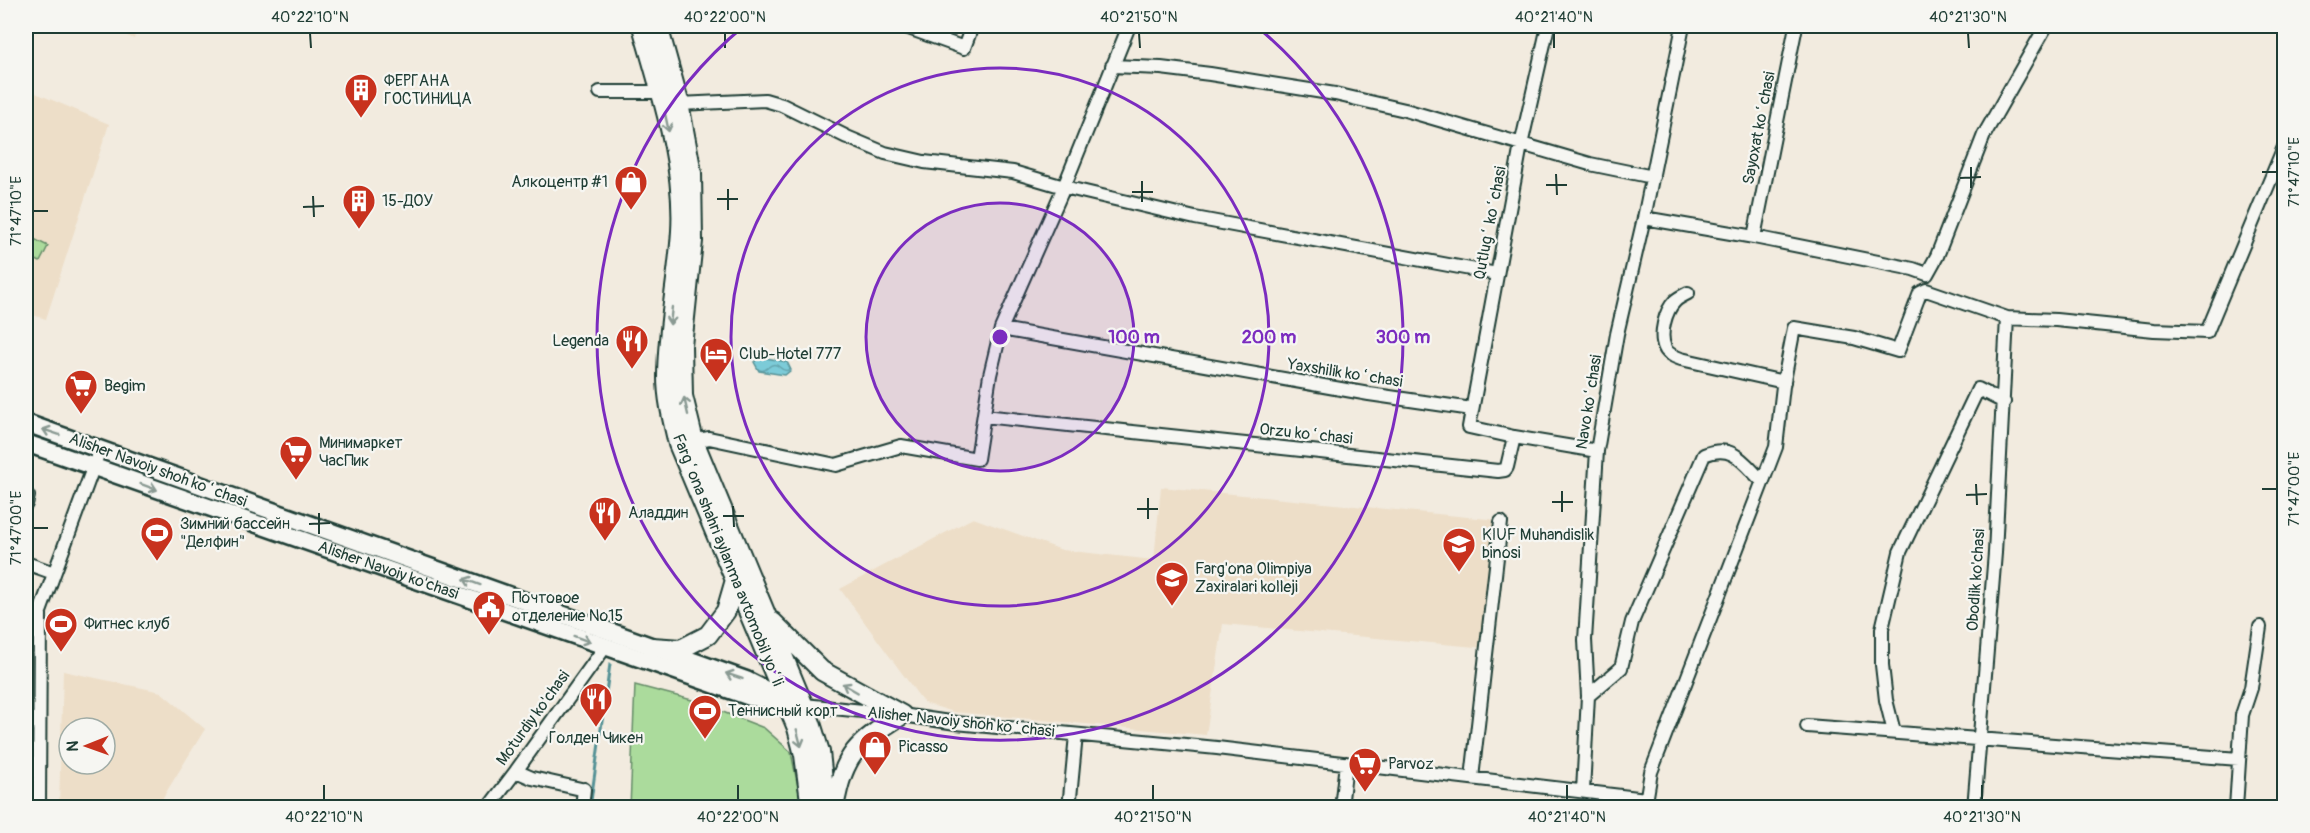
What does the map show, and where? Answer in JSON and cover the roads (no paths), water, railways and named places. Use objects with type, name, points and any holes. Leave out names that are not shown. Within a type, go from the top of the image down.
[{"type":"highway","name":"Fargʻona shahri aylanma avtomobil yoʻli","points":[[642,26],[677,169],[681,230],[668,345],[667,379],[670,411],[678,444],[735,580],[820,752],[826,807]]},
{"type":"highway","name":"Fargʻona shahri aylanma avtomobil yoʻli","points":[[658,26],[679,104],[692,174],[693,241],[682,346],[683,396],[694,441],[764,612],[796,703],[811,807]]},
{"type":"highway","points":[[652,647],[681,649],[708,634],[726,611],[735,580]]},
{"type":"highway","points":[[764,612],[822,671],[902,715],[861,743],[851,756],[843,774],[834,807]]},
{"type":"main road","name":"Alisher Navoiy shoh koʻchasi","points":[[26,423],[746,680],[796,703]]},
{"type":"main road","name":"Alisher Navoiy shoh koʻchasi","points":[[26,443],[94,467]]},
{"type":"main road","name":"Alisher Navoiy ko'chasi","points":[[94,467],[750,697],[796,703]]},
{"type":"street","points":[[903,26],[964,48],[972,26]]},
{"type":"street","points":[[694,441],[709,438],[836,465],[902,446],[977,459],[990,375],[1001,329],[1064,188],[1129,26]]},
{"type":"street","name":"Qutlugʻ koʻchasi","points":[[1514,437],[1469,427],[1521,145],[1548,26]]},
{"type":"street","name":"Navo koʻchasi","points":[[1583,791],[1588,696],[1585,640],[1598,451],[1617,334],[1653,177],[1683,26]]},
{"type":"street","name":"Sayoxat koʻchasi","points":[[1754,237],[1796,26]]},
{"type":"street","points":[[1644,218],[1754,237],[1913,269],[1927,274],[1937,256],[1983,135],[2046,26]]},
{"type":"street","points":[[1112,66],[1181,70],[1335,94],[1405,110],[1590,164],[1653,177]]},
{"type":"street","points":[[600,92],[660,92]]},
{"type":"street","points":[[679,104],[765,100],[782,105],[885,153],[924,162],[1013,172],[1064,188],[1205,220],[1497,274]]},
{"type":"street","points":[[1645,803],[1651,772],[1776,447],[1784,382],[1794,328],[1854,338],[1898,351],[1923,290],[2007,318],[2207,332],[2284,147]]},
{"type":"street","points":[[1688,293],[1675,301],[1666,317],[1663,334],[1664,347],[1669,353],[1687,361],[1784,382]]},
{"type":"street","name":"Obodlik ko'chasi","points":[[1974,807],[2004,402],[2007,318]]},
{"type":"street","name":"Yaxshilik koʻchasi","points":[[1001,329],[1369,394],[1472,409]]},
{"type":"street","points":[[1894,732],[1886,700],[1882,665],[1882,629],[1900,552],[1978,389],[2004,402]]},
{"type":"street","name":"Orzu koʻchasi","points":[[984,416],[1503,471],[1507,467],[1514,437]]},
{"type":"street","points":[[1514,437],[1598,451]]},
{"type":"street","points":[[39,807],[34,610],[54,573],[100,449]]},
{"type":"street","points":[[1588,696],[1621,669],[1632,622],[1704,455],[1716,450],[1732,452],[1762,481]]},
{"type":"street","points":[[1472,778],[1501,522]]},
{"type":"street","points":[[26,562],[54,573]]},
{"type":"street","points":[[2236,807],[2242,715],[2251,688],[2260,627]]},
{"type":"street","name":"Moturdiy ko'chasi","points":[[488,807],[605,647]]},
{"type":"street","name":"Alisher Navoiy shoh koʻchasi","points":[[796,703],[956,723],[1346,763],[1583,791],[1645,803]]},
{"type":"street","points":[[1807,726],[2239,759]]},
{"type":"street","points":[[1069,807],[1076,735]]},
{"type":"street","points":[[1341,807],[1346,763]]},
{"type":"street","points":[[516,771],[532,778],[582,789],[582,807]]},
{"type":"water","points":[[761,357],[787,362],[791,370],[785,375],[759,371],[754,362]]},
{"type":"waterway","points":[[590,808],[610,664]]},
{"type":"place","name":"ФЕРГАНА ГОСТИНИЦА","points":[[361,119]]},
{"type":"place","name":"Алкоцентр #1","points":[[631,211]]},
{"type":"place","name":"15-ДОУ","points":[[359,230]]},
{"type":"place","name":"Legenda","points":[[632,370]]},
{"type":"place","name":"Club-Hotel 777","points":[[716,383]]},
{"type":"place","name":"Begim","points":[[81,415]]},
{"type":"place","name":"Минимаркет ЧасПик","points":[[296,481]]},
{"type":"place","name":"Аладдин","points":[[605,542]]},
{"type":"place","name":"Зимний бассейн \"Делфин\"","points":[[157,562]]},
{"type":"place","name":"KIUF Muhandislik binosi","points":[[1459,573]]},
{"type":"place","name":"Farg'ona Olimpiya Zaxiralari kolleji","points":[[1172,607]]},
{"type":"place","name":"Почтовое отделение №15","points":[[489,636]]},
{"type":"place","name":"Фитнес клуб","points":[[61,653]]},
{"type":"place","name":"Голден Чикен","points":[[596,728]]},
{"type":"place","name":"Теннисный корт","points":[[705,740]]},
{"type":"place","name":"Picasso","points":[[875,776]]},
{"type":"place","name":"Parvoz","points":[[1365,793]]}]
